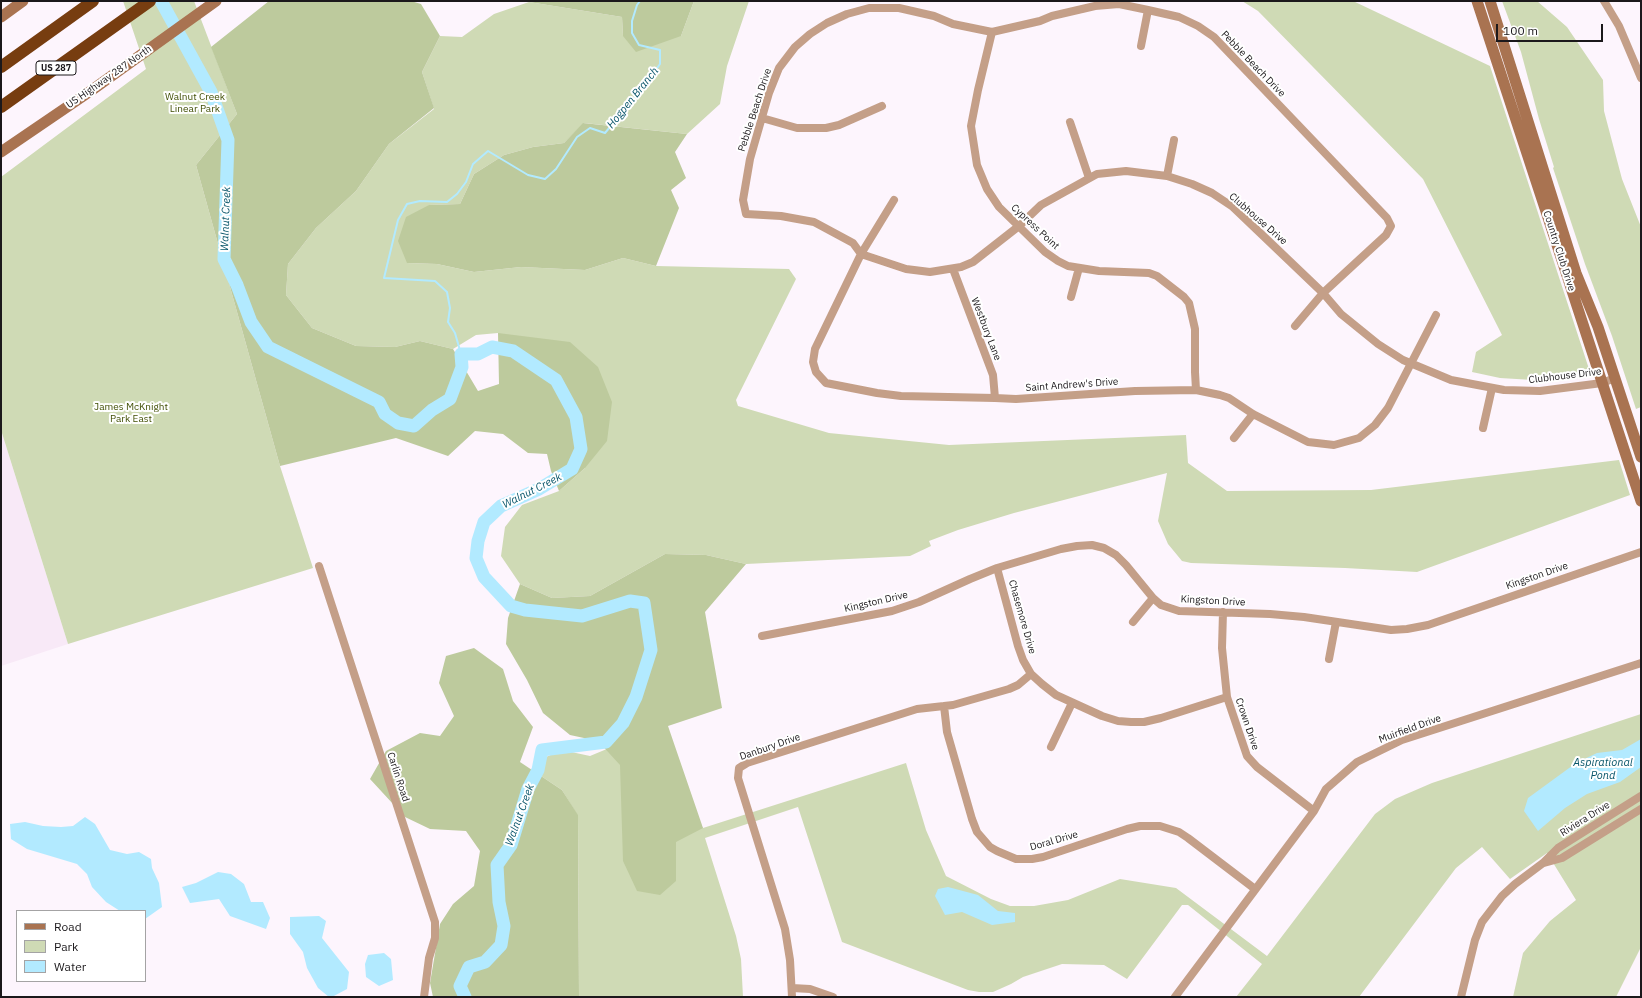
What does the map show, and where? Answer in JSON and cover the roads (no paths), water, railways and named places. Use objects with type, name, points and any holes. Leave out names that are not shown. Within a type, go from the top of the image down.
[{"type":"highway","points":[[1,67],[93,1]]},
{"type":"highway","name":"US 287","points":[[1,107],[150,1]]},
{"type":"main road","points":[[1,17],[23,1]]},
{"type":"main road","name":"US Highway 287 North","points":[[1,152],[216,1]]},
{"type":"main road","name":"Country Club Drive","points":[[1477,1],[1641,501]]},
{"type":"main road","name":"Country Club Drive","points":[[1490,1],[1576,273],[1598,327],[1641,457]]},
{"type":"street","points":[[1604,1],[1619,26],[1641,78]]},
{"type":"street","name":"Pebble Beach Drive","points":[[746,214],[743,200],[750,159],[769,93],[779,68],[795,47],[827,22],[847,14],[869,8],[899,8],[934,16],[953,24],[992,32],[1095,6],[1119,4],[1179,17],[1198,26],[1214,37],[1387,218],[1391,226],[1386,235],[1323,293]]},
{"type":"street","points":[[1141,46],[1148,10]]},
{"type":"street","name":"Cypress Point","points":[[992,32],[978,90],[971,133],[977,166],[987,189],[999,207],[1045,252],[1058,261],[1068,266],[1099,271],[1149,273],[1157,276],[1184,297],[1189,303],[1194,329],[1194,372],[1196,390]]},
{"type":"street","points":[[762,118],[797,128],[826,128],[839,125],[882,106]]},
{"type":"street","points":[[1070,122],[1089,178]]},
{"type":"street","points":[[1167,176],[1174,140]]},
{"type":"street","name":"Clubhouse Drive","points":[[746,214],[781,216],[814,222],[853,243],[861,254],[906,269],[930,272],[953,269],[973,262],[1020,226],[1041,204],[1097,174],[1126,171],[1167,176],[1212,193],[1233,207],[1323,293],[1341,314],[1372,339],[1411,364],[1451,380],[1522,392],[1540,391],[1602,382],[1615,378]]},
{"type":"street","name":"Saint Andrew's Drive","points":[[894,200],[861,254],[815,349],[813,362],[816,372],[826,383],[901,396],[1016,399],[1135,391],[1196,390],[1229,398],[1252,414],[1308,442],[1334,445],[1350,442],[1359,438],[1376,425],[1388,408],[1436,315]]},
{"type":"street","points":[[1071,297],[1079,268]]},
{"type":"street","name":"Westbury Lane","points":[[953,269],[993,375],[995,398]]},
{"type":"street","points":[[1295,326],[1323,293]]},
{"type":"street","points":[[1483,428],[1492,388]]},
{"type":"street","points":[[1234,438],[1252,414]]},
{"type":"street","name":"Kingston Drive","points":[[762,636],[892,611],[919,602],[970,578],[997,568],[1061,549],[1077,546],[1092,545],[1104,548],[1116,555],[1153,598],[1161,605],[1179,611],[1304,617],[1391,630],[1428,625],[1641,552]]},
{"type":"street","name":"Carlin Road","points":[[319,566],[435,922],[435,938],[429,958],[424,997]]},
{"type":"street","name":"Chasemore Drive","points":[[997,568],[1023,660],[1032,674],[1056,695],[1102,716],[1118,721],[1144,722],[1227,697]]},
{"type":"street","points":[[1133,622],[1153,598]]},
{"type":"street","name":"Crown Drive","points":[[1223,612],[1222,648],[1227,697],[1247,756],[1257,767],[1314,811]]},
{"type":"street","points":[[1330,659],[1336,622]]},
{"type":"street","name":"Muirfield Drive","points":[[1174,997],[1314,811],[1326,789],[1358,762],[1402,740],[1641,663]]},
{"type":"street","name":"Danbury Drive","points":[[792,997],[790,960],[785,929],[738,778],[739,768],[747,763],[911,710],[953,705],[1009,689],[1018,685],[1032,674]]},
{"type":"street","points":[[1051,747],[1072,703]]},
{"type":"street","name":"Doral Drive","points":[[944,706],[947,732],[972,819],[977,832],[990,847],[1016,859],[1032,859],[1043,857],[1128,829],[1140,826],[1160,826],[1169,828],[1183,835],[1255,889]]},
{"type":"street","name":"Riviera Drive","points":[[1461,997],[1475,940],[1482,922],[1502,896],[1543,863],[1558,848],[1641,796]]},
{"type":"street","name":"Riviera Drive","points":[[1543,863],[1562,858],[1641,809]]},
{"type":"street","points":[[792,988],[810,989],[833,997]]},
{"type":"water","name":"Aspirational Pond","points":[[1641,739],[1641,767],[1620,782],[1587,794],[1565,808],[1538,831],[1524,811],[1528,798],[1576,763],[1597,753],[1622,750]]},
{"type":"water","points":[[85,817],[95,824],[110,850],[127,854],[139,852],[151,859],[152,868],[159,883],[162,907],[146,918],[146,910],[118,910],[106,902],[92,887],[87,874],[77,864],[27,849],[11,839],[10,824],[25,822],[43,826],[73,826]]},
{"type":"water","points":[[218,872],[231,874],[244,884],[251,902],[263,902],[270,918],[266,929],[230,916],[219,899],[190,903],[182,887],[196,883]]},
{"type":"water","points":[[948,887],[978,895],[998,911],[1015,913],[1015,922],[992,925],[962,912],[945,915],[935,896],[938,889]]},
{"type":"water","points":[[319,916],[326,921],[322,938],[349,972],[347,989],[332,997],[329,997],[318,988],[307,968],[303,952],[290,934],[290,917]]},
{"type":"water","points":[[384,953],[391,959],[393,980],[379,986],[366,977],[365,964],[368,955]]},
{"type":"waterway","name":"Walnut Creek","points":[[161,1],[211,92],[228,140],[224,259],[237,285],[251,322],[268,347],[379,402],[385,414],[398,423],[414,426],[432,410],[450,399],[462,367],[461,354],[478,354],[492,347],[513,351],[556,380],[576,417],[581,449],[572,469],[539,489],[501,506],[484,522],[478,541],[476,558],[484,577],[511,606],[525,610],[582,616],[630,601],[644,603],[651,650],[636,697],[623,723],[606,742],[542,750],[538,770],[528,789],[511,845],[497,865],[499,902],[504,926],[501,945],[485,962],[469,967],[460,986],[465,997]]},
{"type":"waterway","name":"Hogpen Branch","points":[[461,354],[455,333],[448,322],[450,308],[447,292],[435,281],[384,278],[398,220],[407,204],[420,201],[447,202],[457,194],[466,182],[473,164],[488,151],[528,175],[545,179],[556,169],[577,137],[590,128],[605,133],[645,85],[660,64],[660,50],[639,45],[632,33],[632,21],[637,5],[640,1]]},
{"type":"park label","name":"Walnut Creek Linear Park","points":[[195,102]]},
{"type":"park label","name":"James McKnight Park East","points":[[131,412]]}]
